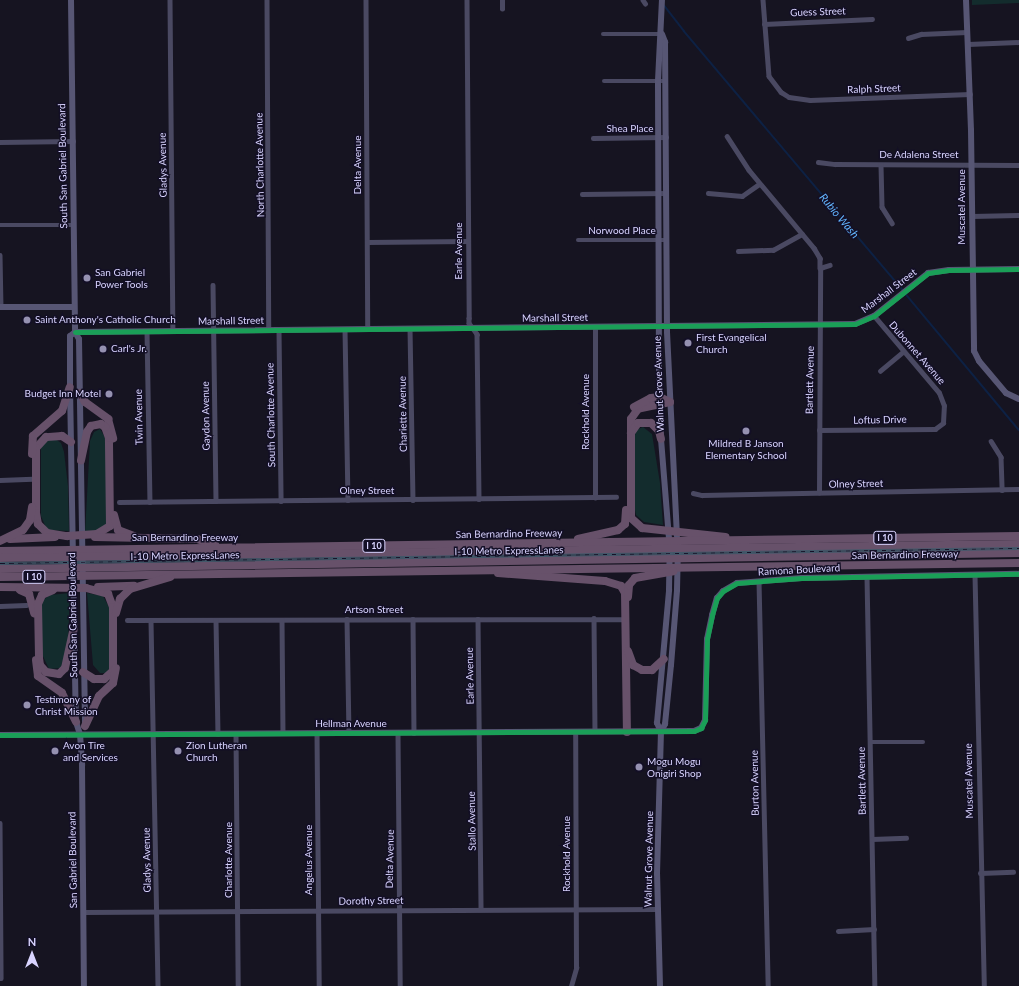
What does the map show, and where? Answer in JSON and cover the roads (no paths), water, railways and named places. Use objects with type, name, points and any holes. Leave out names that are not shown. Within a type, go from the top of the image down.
[{"type":"highway","points":[[2,541],[18,534],[30,520],[33,436],[62,411],[70,387]]},
{"type":"highway","points":[[80,393],[85,402],[111,422],[116,526],[120,533],[134,536]]},
{"type":"highway","points":[[556,543],[612,533],[625,524],[627,419],[632,408],[651,398],[660,397],[670,402]]},
{"type":"highway","points":[[670,402],[660,406],[641,408],[635,412],[631,419],[631,518],[642,528],[681,531],[751,540]]},
{"type":"highway","points":[[630,436],[634,426],[646,422],[654,424],[661,439]]},
{"type":"highway","points":[[81,460],[87,432],[91,426],[101,424],[105,427],[109,438],[110,522],[104,532],[85,535]]},
{"type":"highway","points":[[67,536],[47,533],[38,524],[35,453],[40,440],[46,436],[62,436],[71,442]]},
{"type":"highway","points":[[2,541],[85,535],[134,536],[197,540],[223,547]]},
{"type":"highway","name":"San Bernardino Freeway","points":[[681,546],[751,540],[1019,536]]},
{"type":"highway","name":"San Bernardino Freeway","points":[[0,551],[68,548],[86,553],[223,547],[556,543],[663,546]]},
{"type":"highway","name":"I-10 Metro ExpressLanes","points":[[0,558],[68,557],[86,553],[663,546],[1019,544]]},
{"type":"highway","name":"I-10 Metro ExpressLanes","points":[[0,569],[86,572],[663,558],[1019,553]]},
{"type":"highway","name":"San Bernardino Freeway","points":[[663,570],[682,568],[1019,563]]},
{"type":"highway","points":[[86,572],[172,576],[477,569],[663,570]]},
{"type":"highway","points":[[477,569],[511,575],[606,580],[621,586],[625,593],[627,732]]},
{"type":"highway","points":[[627,732],[629,585],[639,576],[663,570]]},
{"type":"highway","name":"I 10","points":[[0,577],[68,572]]},
{"type":"highway","points":[[0,587],[86,588],[137,586],[172,576]]},
{"type":"highway","points":[[85,726],[96,701],[114,679],[118,604],[124,594],[137,586]]},
{"type":"highway","points":[[13,588],[29,594],[34,604],[38,676],[62,693],[76,722]]},
{"type":"highway","points":[[68,588],[46,592],[38,604],[39,658],[40,665],[46,672],[59,674],[65,668],[74,627]]},
{"type":"highway","points":[[83,672],[94,678],[108,678],[113,670],[114,659],[112,602],[104,592],[86,588]]},
{"type":"highway","points":[[628,651],[633,665],[642,670],[652,670],[664,659]]},
{"type":"main road","name":"South San Gabriel Boulevard","points":[[71,0],[74,332],[70,336],[70,387],[76,722],[80,734]]},
{"type":"main road","name":"Walnut Grove Avenue","points":[[661,732],[665,724],[668,700],[677,590],[678,551],[667,326],[666,81],[665,42],[662,34],[662,0]]},
{"type":"main road","name":"Muscatel Avenue","points":[[966,0],[970,94],[972,270],[976,356],[1006,393],[1016,399]]},
{"type":"main road","name":"Walnut Grove Avenue","points":[[660,986],[658,909],[661,732],[657,723],[664,659],[670,551],[661,439],[660,406],[658,42],[662,34]]},
{"type":"main road","name":"Marshall Street","points":[[74,332],[855,324],[874,316],[928,273],[1019,269]]},
{"type":"main road","points":[[0,307],[74,307]]},
{"type":"main road","name":"South San Gabriel Boulevard","points":[[74,332],[79,337],[85,726]]},
{"type":"main road","name":"Ramona Boulevard","points":[[701,728],[706,716],[707,639],[716,602],[730,586],[759,581],[1019,574]]},
{"type":"main road","points":[[80,734],[85,726]]},
{"type":"main road","name":"Hellman Avenue","points":[[0,735],[595,731],[690,732],[701,728]]},
{"type":"main road","name":"San Gabriel Boulevard","points":[[80,734],[84,986]]},
{"type":"street","name":"Gladys Avenue","points":[[170,0],[172,330]]},
{"type":"street","name":"North Charlotte Avenue","points":[[267,0],[269,330]]},
{"type":"street","name":"Delta Avenue","points":[[366,0],[368,329]]},
{"type":"street","name":"Earle Avenue","points":[[467,0],[469,323],[477,334],[479,499]]},
{"type":"street","points":[[502,0],[502,9]]},
{"type":"street","points":[[763,0],[764,24]]},
{"type":"street","name":"Guess Street","points":[[764,24],[872,19]]},
{"type":"street","name":"Ralph Street","points":[[764,24],[769,76],[781,92],[799,100],[970,94]]},
{"type":"street","points":[[908,38],[921,34],[967,32]]},
{"type":"street","points":[[603,34],[662,34]]},
{"type":"street","points":[[968,44],[1019,42]]},
{"type":"street","points":[[604,81],[666,81]]},
{"type":"street","name":"Bartlett Avenue","points":[[727,136],[760,184],[814,248],[820,258],[819,493]]},
{"type":"street","name":"Shea Place","points":[[593,138],[666,138]]},
{"type":"street","points":[[0,142],[73,141]]},
{"type":"street","name":"De Adalena Street","points":[[818,162],[881,165],[1019,164]]},
{"type":"street","points":[[881,165],[882,207],[892,223]]},
{"type":"street","points":[[708,193],[742,196],[760,184]]},
{"type":"street","points":[[582,194],[666,193]]},
{"type":"street","points":[[972,216],[1019,215]]},
{"type":"street","points":[[0,225],[74,225]]},
{"type":"street","points":[[738,251],[773,250],[802,234]]},
{"type":"street","name":"Norwood Place","points":[[578,240],[666,240]]},
{"type":"street","points":[[367,242],[468,241]]},
{"type":"street","points":[[0,255],[0,307]]},
{"type":"street","points":[[820,268],[830,265]]},
{"type":"street","name":"Gaydon Avenue","points":[[213,285],[216,501]]},
{"type":"street","name":"Dubonnet Avenue","points":[[874,316],[942,399],[944,417],[941,427]]},
{"type":"street","name":"Rockhold Avenue","points":[[595,327],[595,498]]},
{"type":"street","name":"Chariette Avenue","points":[[410,328],[413,500]]},
{"type":"street","points":[[345,329],[348,500]]},
{"type":"street","name":"South Charlotte Avenue","points":[[279,330],[281,501]]},
{"type":"street","name":"Twin Avenue","points":[[147,331],[150,502]]},
{"type":"street","points":[[880,371],[903,352]]},
{"type":"street","name":"Loftus Drive","points":[[819,430],[941,427]]},
{"type":"street","points":[[991,441],[1001,457],[1002,490]]},
{"type":"street","points":[[0,480],[32,479]]},
{"type":"street","name":"Olney Street","points":[[693,492],[702,495],[1019,489]]},
{"type":"street","name":"Olney Street","points":[[119,502],[616,497]]},
{"type":"street","name":"Muscatel Avenue","points":[[975,575],[980,873],[984,986]]},
{"type":"street","name":"Bartlett Avenue","points":[[867,577],[875,986]]},
{"type":"street","name":"Burton Avenue","points":[[759,581],[768,986]]},
{"type":"street","points":[[0,606],[26,605]]},
{"type":"street","points":[[594,618],[595,731]]},
{"type":"street","points":[[347,619],[348,733]]},
{"type":"street","points":[[413,619],[414,733]]},
{"type":"street","name":"Earle Avenue","points":[[478,619],[480,732]]},
{"type":"street","name":"Artson Street","points":[[127,620],[621,619]]},
{"type":"street","points":[[216,620],[218,734]]},
{"type":"street","points":[[282,620],[284,733]]},
{"type":"street","points":[[151,621],[154,734]]},
{"type":"street","name":"Stallo Avenue","points":[[480,732],[481,909]]},
{"type":"street","name":"Rockhold Avenue","points":[[571,986],[574,977],[576,909],[576,732]]},
{"type":"street","name":"Angelus Avenue","points":[[317,733],[319,986]]},
{"type":"street","name":"Delta Avenue","points":[[398,733],[400,986]]},
{"type":"street","name":"Gladys Avenue","points":[[154,734],[158,986]]},
{"type":"street","name":"Charlotte Avenue","points":[[236,734],[238,986]]},
{"type":"street","points":[[870,742],[923,742]]},
{"type":"street","points":[[0,823],[1,978]]},
{"type":"street","points":[[872,839],[906,838]]},
{"type":"street","points":[[980,873],[1013,872]]},
{"type":"street","name":"Dorothy Street","points":[[84,912],[658,909]]},
{"type":"street","points":[[838,930],[874,929]]},
{"type":"waterway","name":"Rubio Wash","points":[[664,5],[684,31],[903,290]]},
{"type":"waterway","name":"Rubio Wash","points":[[905,293],[1019,430]]},
{"type":"railway","points":[[0,563],[1019,548]]},
{"type":"place","name":"San Gabriel Power Tools","points":[[87,278]]},
{"type":"place","name":"Saint Anthony's Catholic Church","points":[[27,320]]},
{"type":"place","name":"First Evangelical Church","points":[[688,343]]},
{"type":"place","name":"Carl's Jr.","points":[[103,349]]},
{"type":"place","name":"Budget Inn Motel","points":[[109,394]]},
{"type":"place","name":"Mildred B Janson Elementary School","points":[[746,431]]},
{"type":"place","name":"Testimony of Christ Mission","points":[[27,705]]},
{"type":"place","name":"Avon Tire and Services","points":[[55,751]]},
{"type":"place","name":"Zion Lutheran Church","points":[[178,751]]},
{"type":"place","name":"Mogu Mogu Onigiri Shop","points":[[639,767]]}]
